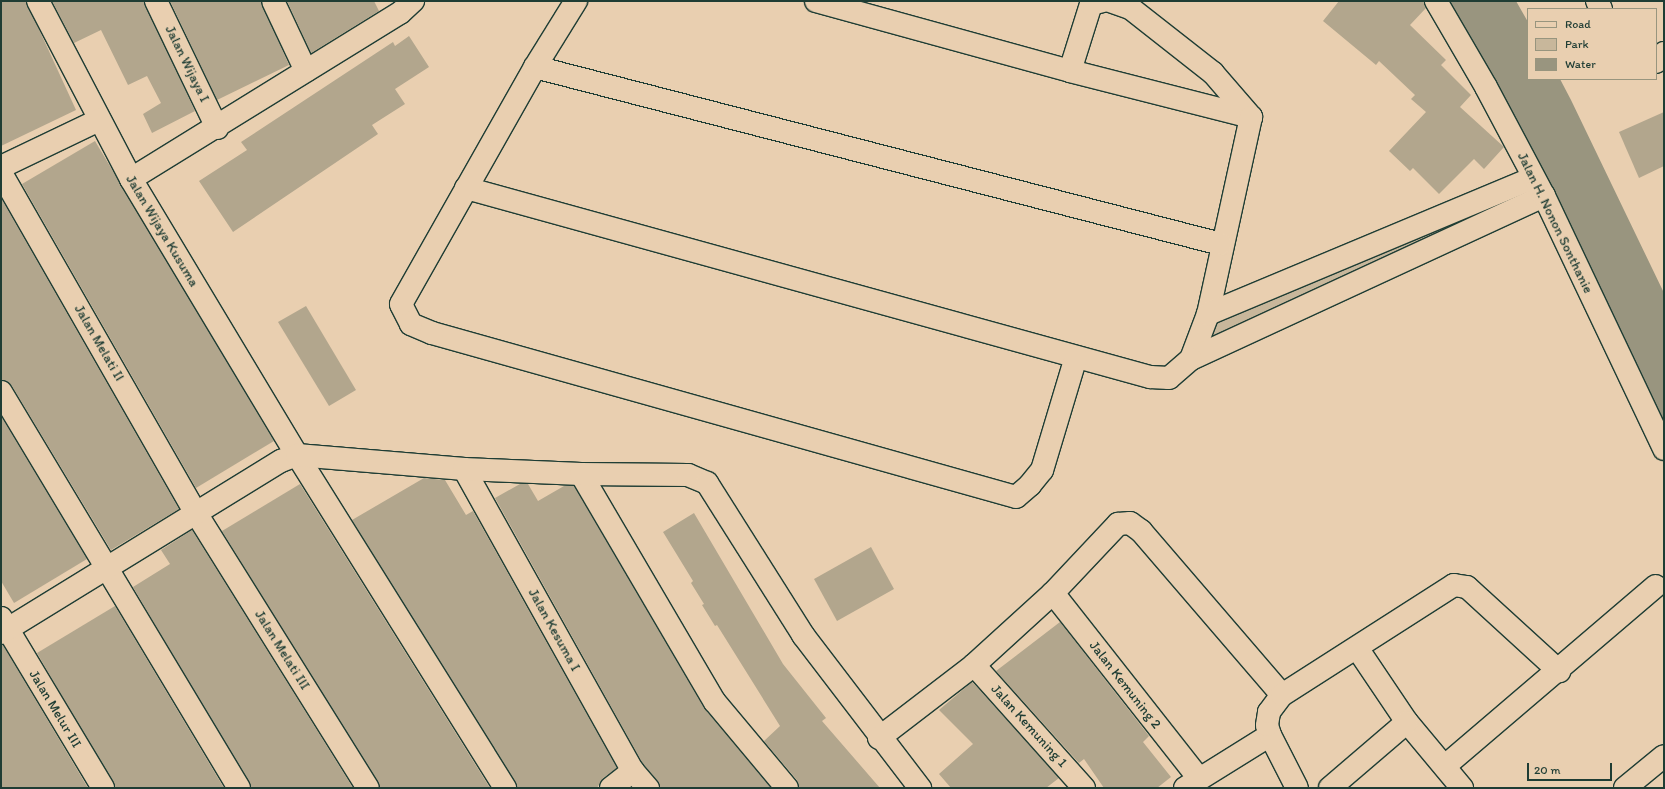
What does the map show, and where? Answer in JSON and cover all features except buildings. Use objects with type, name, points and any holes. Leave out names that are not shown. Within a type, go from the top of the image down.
[{"type":"street","name":"Jalan Wijaya Kusuma","points":[[38,1],[130,180],[297,455],[504,788]]},
{"type":"street","name":"Jalan Wijaya I","points":[[156,1],[218,128]]},
{"type":"street","points":[[273,1],[306,71]]},
{"type":"street","points":[[576,1],[535,67],[401,304],[411,324],[439,336],[1016,496],[1030,485],[1042,470],[1076,357]]},
{"type":"street","points":[[816,1],[1070,71],[1251,117]]},
{"type":"street","points":[[1070,71],[1092,4],[1104,1]]},
{"type":"street","points":[[1110,1],[1130,8],[1213,73],[1251,117]]},
{"type":"street","name":"Jalan H. Nonon Sonthanie","points":[[1436,1],[1486,87],[1538,187],[1664,449]]},
{"type":"street","points":[[130,180],[218,128],[306,71],[403,5]]},
{"type":"street","points":[[1657,61],[1664,53]]},
{"type":"street","points":[[535,67],[1221,244]]},
{"type":"street","points":[[1191,359],[1208,314],[1221,244],[1251,117]]},
{"type":"street","points":[[1,167],[99,120]]},
{"type":"street","name":"Jalan Melati II","points":[[1,173],[196,512]]},
{"type":"street","points":[[466,188],[1076,357],[1150,377],[1169,378],[1191,359],[1405,260],[1538,187]]},
{"type":"street","points":[[1208,314],[1393,235],[1538,187]]},
{"type":"street","points":[[1393,235],[1405,260]]},
{"type":"street","points":[[1,392],[239,788]]},
{"type":"street","points":[[3,627],[108,568],[196,512],[281,461],[297,455],[464,469],[581,474],[688,475],[707,483],[803,635],[879,738],[920,788]]},
{"type":"street","name":"Jalan Kesuma I","points":[[464,469],[633,771],[648,788]]},
{"type":"street","points":[[581,474],[715,702],[787,788]]},
{"type":"street","name":"Jalan Melati III","points":[[196,512],[368,788]]},
{"type":"street","points":[[879,738],[974,665],[1053,593],[1118,524],[1130,523],[1141,532],[1282,695]]},
{"type":"street","points":[[1297,788],[1270,735],[1267,725],[1268,712],[1282,695],[1458,585],[1476,595],[1559,671]]},
{"type":"street","points":[[1445,766],[1559,671],[1656,586]]},
{"type":"street","name":"Jalan Kemuning 2","points":[[1053,593],[1192,783]]},
{"type":"street","name":"Jalan Melur III","points":[[3,627],[103,788]]},
{"type":"street","points":[[1357,648],[1407,722],[1462,788]]},
{"type":"street","name":"Jalan Kemuning 1","points":[[974,665],[1084,788]]},
{"type":"street","points":[[1330,788],[1407,722]]},
{"type":"street","points":[[1192,783],[1270,735]]},
{"type":"street","points":[[1624,788],[1664,756]]},
{"type":"street","points":[[611,788],[633,771]]},
{"type":"green space","points":[[1533,178],[1544,196],[1191,359],[1208,314]]},
{"type":"water","points":[[1436,1],[1516,1],[1527,20],[1527,80],[1561,80],[1571,100],[1664,293],[1664,449]]}]
